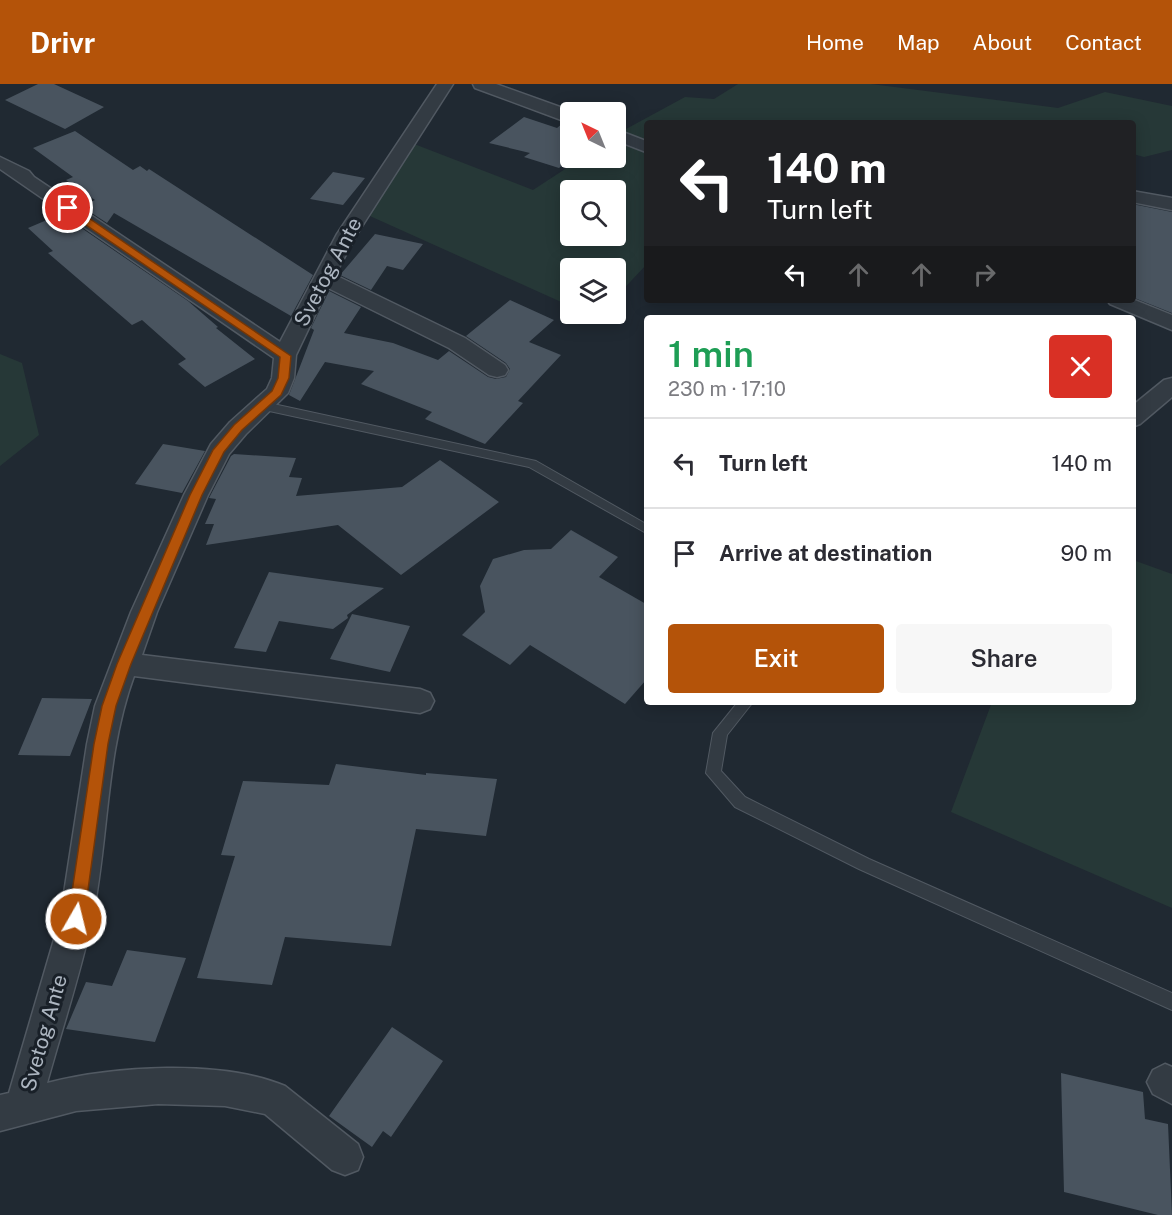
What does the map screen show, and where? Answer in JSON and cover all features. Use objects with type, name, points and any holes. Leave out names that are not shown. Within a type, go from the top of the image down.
[{"type":"street","name":"Svetog Ante","points":[[11,1111],[76,919],[101,744],[109,706],[124,664],[191,506],[219,450],[238,428],[277,393],[283,378],[285,356],[297,327],[351,226],[445,84]]},
{"type":"street","points":[[481,84],[560,113]]},
{"type":"street","points":[[626,139],[644,146]]},
{"type":"street","points":[[0,162],[23,175],[28,182],[285,356]]},
{"type":"street","points":[[1136,197],[1172,204]]},
{"type":"street","points":[[325,278],[457,343],[497,370]]},
{"type":"street","points":[[1124,303],[1172,323]]},
{"type":"street","points":[[1136,416],[1172,385]]},
{"type":"street","points":[[124,664],[420,701]]},
{"type":"street","points":[[11,1111],[76,1093],[158,1086],[225,1088],[273,1098],[345,1157]]},
{"type":"lane","points":[[264,406],[532,464],[644,528]]},
{"type":"lane","points":[[743,705],[720,733],[713,773],[740,802],[864,864],[1172,1002]]},
{"type":"shaded area","points":[[738,84],[871,84],[1058,108],[1105,92],[1172,106],[1172,150],[1144,157],[1136,155],[1136,120],[644,120],[644,267],[626,286],[626,258],[560,258],[560,302],[361,212],[409,142],[533,190],[567,168],[626,168],[626,129],[685,97],[714,99]]},
{"type":"shaded area","points":[[0,354],[22,363],[39,435],[0,466]]},
{"type":"shaded area","points":[[1136,561],[1172,574],[1172,908],[951,812],[991,705],[1136,705]]},
{"type":"building","points":[[38,84],[54,84],[104,107],[65,129],[5,100]]},
{"type":"building","points":[[524,117],[557,128],[560,126],[560,167],[524,157],[530,153],[489,143]]},
{"type":"building","points":[[75,131],[133,170],[140,166],[147,171],[149,169],[313,275],[291,316],[114,213],[107,223],[81,206],[95,200],[66,180],[73,177],[33,148]]},
{"type":"building","points":[[333,172],[365,178],[343,205],[310,199]]},
{"type":"building","points":[[1136,205],[1172,212],[1172,313],[1136,299]]},
{"type":"building","points":[[61,214],[188,301],[218,327],[216,328],[255,359],[205,387],[178,364],[186,359],[142,320],[132,325],[48,253],[53,251],[28,228]]},
{"type":"building","points":[[375,234],[423,244],[403,270],[387,266],[371,290],[340,275]]},
{"type":"building","points":[[329,291],[361,307],[344,333],[393,343],[438,360],[449,351],[488,377],[496,379],[506,377],[510,369],[506,363],[466,336],[510,300],[554,320],[529,342],[561,355],[518,401],[523,403],[485,444],[425,419],[432,412],[361,384],[374,371],[325,362],[300,401],[289,395],[314,330],[311,328]]},
{"type":"building","points":[[163,444],[205,451],[182,493],[135,484]]},
{"type":"building","points":[[234,454],[296,458],[289,477],[302,478],[296,496],[402,487],[440,460],[499,502],[401,575],[338,525],[206,545],[214,524],[205,524],[216,499],[209,498]]},
{"type":"building","points":[[571,530],[618,557],[599,577],[644,603],[644,682],[625,704],[530,645],[510,665],[462,635],[485,612],[480,586],[493,559],[524,550],[551,549]]},
{"type":"building","points":[[269,572],[384,588],[347,615],[348,618],[333,629],[279,621],[266,652],[234,648]]},
{"type":"building","points":[[352,614],[410,626],[390,672],[330,659]]},
{"type":"building","points":[[42,698],[92,699],[70,756],[18,755]]},
{"type":"building","points":[[336,764],[426,775],[426,773],[497,779],[486,836],[416,829],[391,946],[285,937],[272,985],[197,978],[235,856],[221,855],[243,781],[329,785]]},
{"type":"building","points":[[127,950],[186,958],[155,1042],[66,1029],[86,982],[112,986]]},
{"type":"building","points":[[392,1027],[443,1061],[391,1137],[383,1131],[372,1147],[329,1116]]},
{"type":"building","points":[[1061,1073],[1143,1092],[1145,1119],[1168,1124],[1172,1215],[1158,1215],[1064,1192]]},
{"type":"route","points":[[68,208],[285,356],[283,378],[277,393],[238,428],[219,450],[196,495],[144,612],[124,664],[109,706],[101,744],[76,919]]}]
